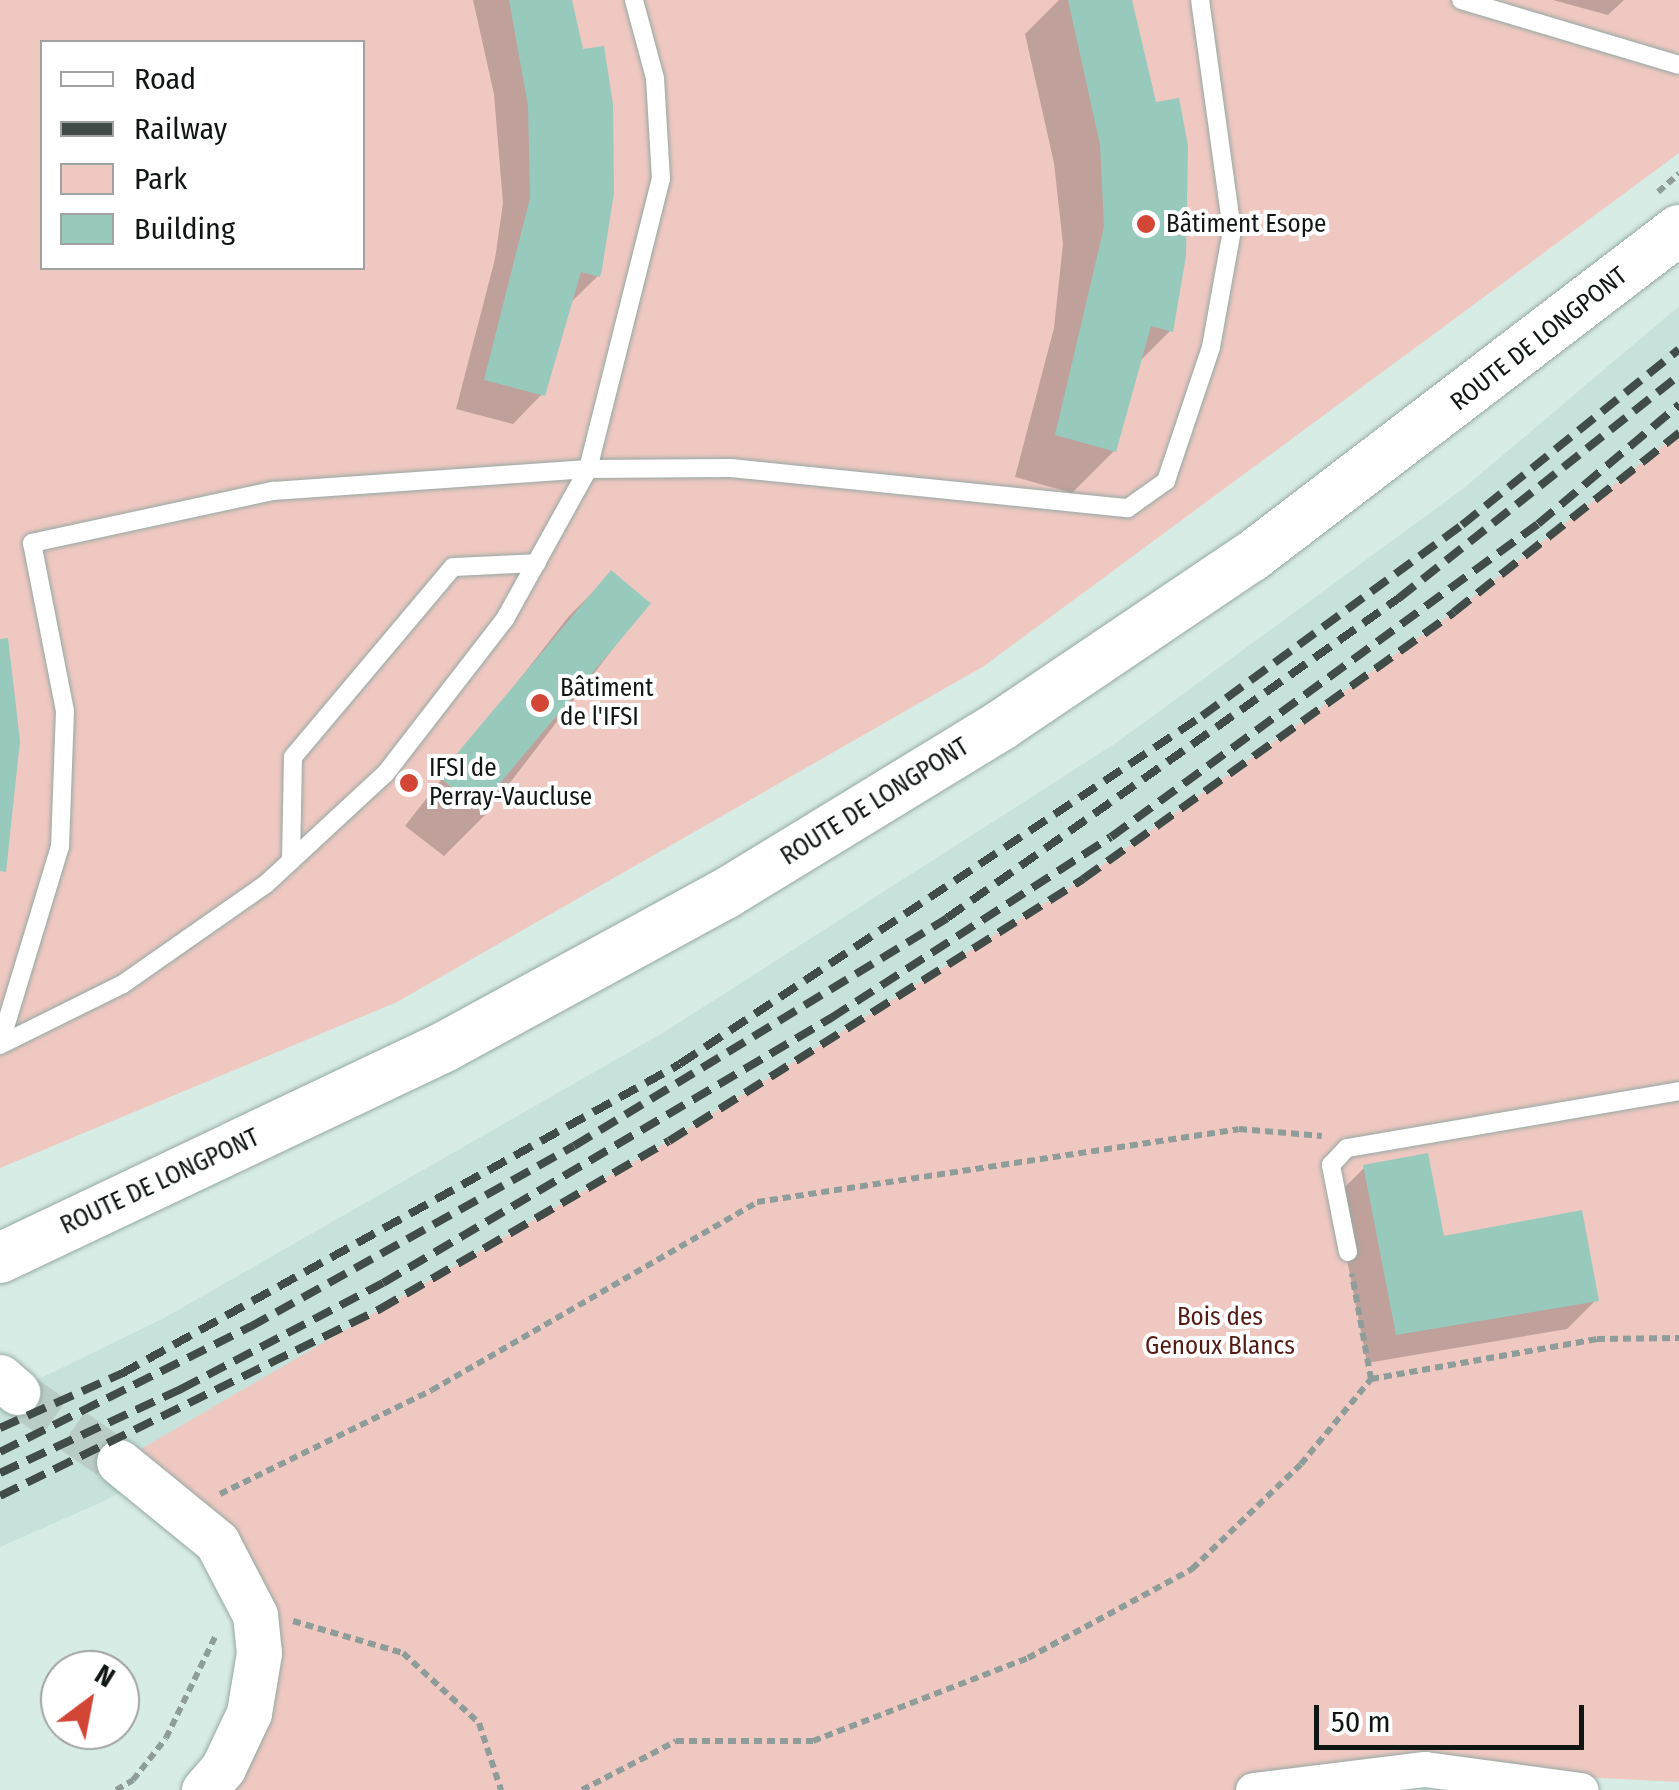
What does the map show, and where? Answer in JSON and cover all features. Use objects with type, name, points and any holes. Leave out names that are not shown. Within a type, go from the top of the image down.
[{"type":"main road","name":"ROUTE DE LONGPONT","points":[[0,1258],[446,1046],[741,884],[1000,726],[1251,557],[1665,214]]},
{"type":"street","points":[[119,1462],[196,1520],[236,1569],[254,1612],[259,1652],[249,1713],[223,1768],[204,1790]]},
{"type":"street","points":[[1253,1790],[1425,1769],[1581,1790]]},
{"type":"lane","points":[[0,1044],[122,984],[291,861],[386,772],[506,619],[588,470],[661,179],[655,78],[634,0]]},
{"type":"lane","points":[[0,1044],[60,847],[65,710],[32,544],[273,491],[588,470],[731,468],[1128,508],[1166,481],[1211,347],[1232,230],[1200,0]]},
{"type":"lane","points":[[1461,0],[1679,65]]},
{"type":"lane","points":[[291,861],[293,756],[453,568],[537,563]]},
{"type":"lane","points":[[1348,1252],[1331,1165],[1337,1153],[1377,1140],[1679,1091]]},
{"type":"path","points":[[1665,214],[1679,174]]},
{"type":"path","points":[[196,1520],[218,1495],[432,1390],[757,1202],[1239,1129],[1377,1140]]},
{"type":"path","points":[[1348,1252],[1371,1379]]},
{"type":"path","points":[[582,1790],[676,1741],[813,1741],[1028,1658],[1192,1568],[1301,1464],[1371,1379],[1597,1339],[1679,1338]]},
{"type":"path","points":[[116,1790],[133,1780],[166,1738],[227,1617],[254,1612],[326,1626],[404,1652],[479,1723],[501,1790]]},
{"type":"shaded area","points":[[1679,306],[1679,494],[858,1113],[102,1502],[0,1547],[0,1398],[164,1318],[666,1031],[1116,743],[1464,488]]},
{"type":"green space","points":[[0,0],[1679,0],[1679,153],[984,666],[397,1002],[0,1168]]},
{"type":"green space","name":"Bois des Genoux Blancs","points":[[1679,433],[1679,1782],[1425,1769],[1253,1790],[204,1790],[255,1615],[119,1462],[669,1141],[1083,879],[1454,612]]},
{"type":"building","points":[[509,0],[572,0],[583,49],[604,46],[613,104],[614,193],[602,269],[600,277],[581,272],[545,396],[484,380],[530,198],[528,106]]},
{"type":"building","name":"Bâtiment Esope","points":[[1068,0],[1132,0],[1156,102],[1179,98],[1188,146],[1186,256],[1173,332],[1151,326],[1116,452],[1055,435],[1104,227],[1100,145]]},
{"type":"building","name":"Bâtiment de l'IFSI","points":[[611,570],[651,603],[478,809],[438,776]]},
{"type":"building","points":[[8,638],[20,741],[6,872],[0,871],[0,639]]},
{"type":"building","points":[[1428,1153],[1444,1236],[1582,1210],[1599,1301],[1396,1335],[1363,1165]]},
{"type":"tunnel","points":[[17,1392],[119,1462]]},
{"type":"railway","points":[[0,1428],[121,1374],[680,1064],[1202,716],[1462,525],[1679,349]]},
{"type":"railway","points":[[0,1452],[250,1327],[574,1146],[947,918],[1399,598],[1679,375]]},
{"type":"railway","points":[[0,1473],[181,1389],[383,1283],[831,1018],[1111,837],[1538,524],[1679,405]]},
{"type":"railway","points":[[0,1496],[380,1309],[669,1141],[1083,879],[1454,612],[1679,433]]},
{"type":"place","name":"Bâtiment Esope","points":[[1146,224]]},
{"type":"place","name":"Bâtiment de l'IFSI","points":[[540,703]]},
{"type":"place","name":"IFSI de Perray-Vaucluse","points":[[409,783]]}]
